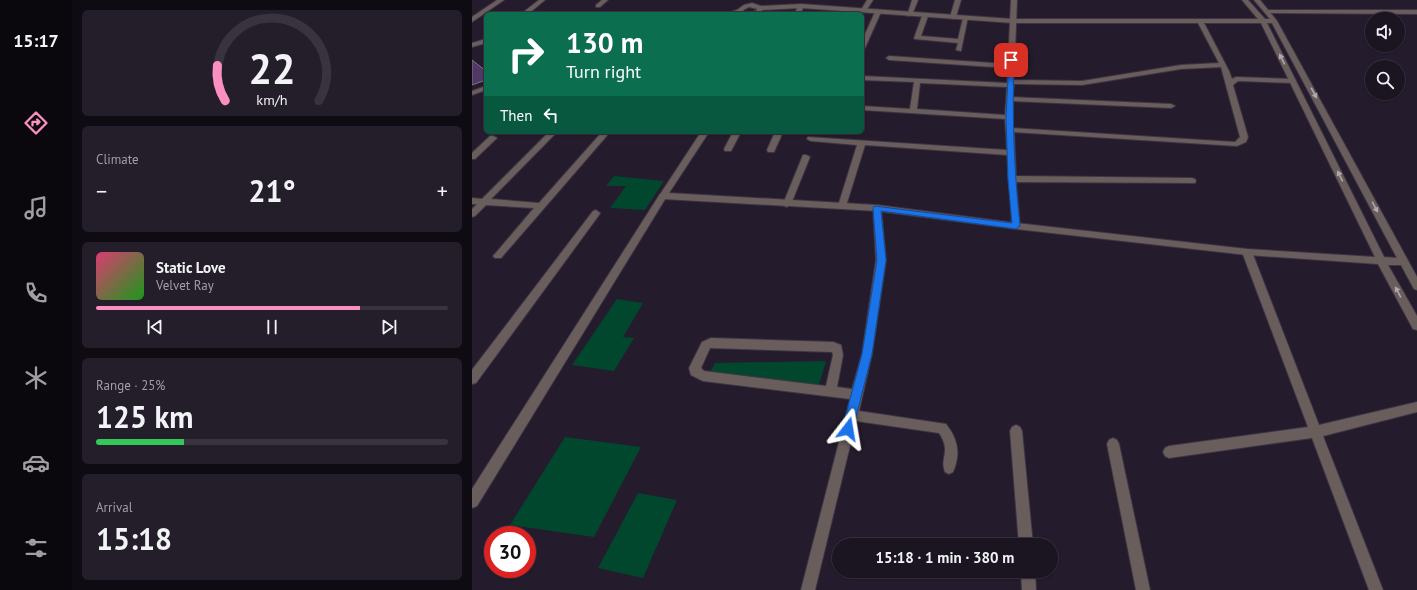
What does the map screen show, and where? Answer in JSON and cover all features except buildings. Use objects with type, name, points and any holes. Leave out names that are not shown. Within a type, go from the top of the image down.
[{"type":"street","points":[[474,19],[501,0]]},
{"type":"street","points":[[527,12],[542,0]]},
{"type":"street","points":[[598,6],[605,0]]},
{"type":"street","points":[[740,12],[741,8],[750,5],[755,0]]},
{"type":"street","points":[[864,10],[870,0]]},
{"type":"street","points":[[909,15],[915,0]]},
{"type":"street","points":[[953,18],[958,0]]},
{"type":"street","points":[[1014,0],[1009,117],[1016,226]]},
{"type":"street","points":[[1245,0],[1263,21],[1381,260],[1417,326]]},
{"type":"street","points":[[1257,0],[1274,21],[1417,286]]},
{"type":"street","points":[[750,5],[760,8],[801,6],[839,12],[864,10],[909,15],[1013,21],[1274,21]]},
{"type":"street","points":[[798,12],[801,6]]},
{"type":"street","points":[[757,12],[760,8]]},
{"type":"street","points":[[864,44],[878,12]]},
{"type":"street","points":[[1268,12],[1417,12]]},
{"type":"street","points":[[914,47],[925,16]]},
{"type":"street","points":[[474,19],[484,18]]},
{"type":"street","points":[[959,50],[966,18]]},
{"type":"street","points":[[1010,130],[1237,144],[1243,140],[1244,137],[1230,84],[1223,65],[1200,21]]},
{"type":"street","points":[[917,38],[961,41]]},
{"type":"street","points":[[472,45],[484,42]]},
{"type":"street","points":[[889,58],[1011,66]]},
{"type":"street","points":[[864,78],[917,82],[1082,83],[1181,67],[1223,65]]},
{"type":"street","points":[[1230,84],[1236,79],[1293,81]]},
{"type":"street","points":[[913,111],[917,82]]},
{"type":"street","points":[[472,93],[484,89]]},
{"type":"street","points":[[1010,99],[1172,106]]},
{"type":"street","points":[[864,108],[1009,117]]},
{"type":"street","points":[[472,214],[551,134]]},
{"type":"street","points":[[498,256],[604,134]]},
{"type":"street","points":[[472,501],[663,196],[704,134]]},
{"type":"street","points":[[728,149],[736,134]]},
{"type":"street","points":[[771,150],[778,134]]},
{"type":"street","points":[[472,157],[493,138]]},
{"type":"street","points":[[811,138],[1011,153]]},
{"type":"street","points":[[842,206],[862,142]]},
{"type":"street","points":[[787,204],[806,158]]},
{"type":"street","points":[[1012,180],[1192,181]]},
{"type":"street","points":[[663,196],[876,208],[1016,226],[1246,252],[1404,262]]},
{"type":"street","points":[[472,201],[542,206]]},
{"type":"street","points":[[808,590],[867,354],[881,260],[876,208]]},
{"type":"street","points":[[472,379],[596,213]]},
{"type":"street","points":[[1246,252],[1376,590]]},
{"type":"street","points":[[831,391],[838,355],[837,348],[833,347],[711,343],[706,345],[695,368],[695,372],[702,376],[856,395]]},
{"type":"street","points":[[1170,452],[1315,432],[1417,407]]},
{"type":"street","points":[[851,415],[942,428],[951,440],[952,452],[949,468]]},
{"type":"street","points":[[1016,431],[1025,538]]},
{"type":"street","points":[[1113,444],[1143,590]]},
{"type":"street","points":[[1028,578],[1029,590]]},
{"type":"green space","points":[[614,176],[664,181],[645,210],[610,208],[626,186],[606,186]]},
{"type":"green space","points":[[617,299],[643,303],[623,337],[634,338],[614,371],[572,365]]},
{"type":"green space","points":[[826,361],[819,385],[705,380],[715,363]]},
{"type":"green space","points":[[565,437],[641,447],[594,537],[536,529],[536,526],[510,525]]},
{"type":"green space","points":[[638,493],[677,500],[643,578],[598,568]]},
{"type":"route","points":[[848,429],[867,354],[881,260],[876,208],[1016,226],[1009,117],[1011,60]]}]
